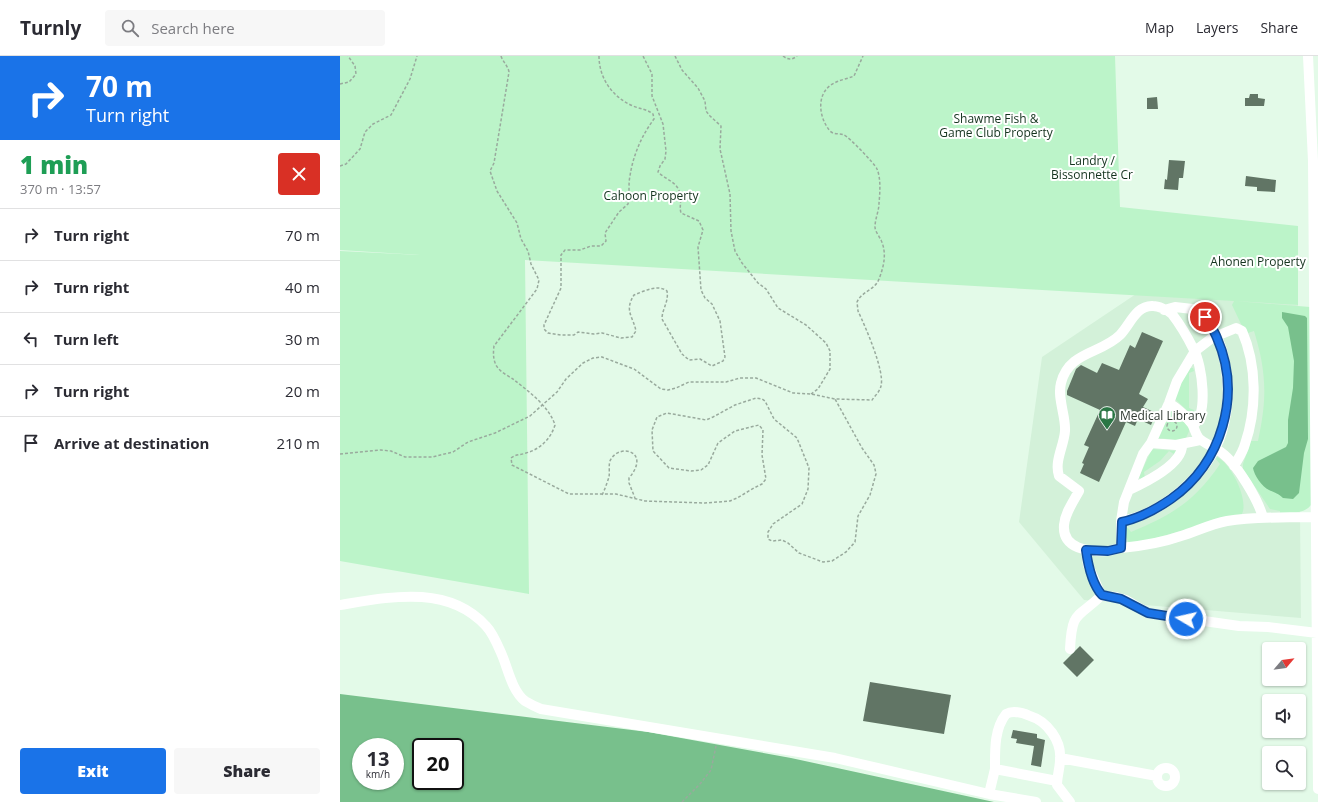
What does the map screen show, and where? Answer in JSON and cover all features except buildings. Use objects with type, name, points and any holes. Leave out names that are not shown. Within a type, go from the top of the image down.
[{"type":"street","points":[[1308,56],[1313,161],[1318,789]]},
{"type":"street","points":[[1193,425],[1197,422],[1200,416],[1202,394],[1201,375],[1195,351],[1171,313],[1152,306],[1142,309],[1136,313],[1118,337],[1083,355],[1072,363],[1060,384],[1065,430],[1059,455],[1058,473],[1062,479],[1079,492],[1066,517],[1064,526],[1066,535],[1071,544],[1077,548],[1086,550],[1108,551],[1157,543],[1182,536],[1206,526],[1227,521],[1263,518],[1316,517]]},
{"type":"street","points":[[1122,522],[1133,520],[1146,514],[1181,491],[1198,475],[1215,448],[1222,432],[1228,397],[1224,360],[1217,336],[1201,310],[1176,307],[1164,310]]},
{"type":"street","points":[[1121,548],[1123,506],[1143,454],[1151,443],[1177,381],[1195,351],[1217,336],[1236,328],[1242,331],[1246,340],[1253,373],[1254,396],[1245,446],[1234,466]]},
{"type":"street","points":[[1169,403],[1184,415],[1193,425],[1200,440],[1225,455],[1234,466],[1250,490],[1260,508],[1263,518]]},
{"type":"street","points":[[1151,443],[1182,444],[1200,440]]},
{"type":"street","points":[[1129,490],[1159,474],[1170,465],[1182,451],[1182,444]]},
{"type":"street","points":[[1086,550],[1088,565],[1097,588],[1102,595],[1121,599],[1148,613],[1239,626],[1268,627],[1317,633]]},
{"type":"street","points":[[1070,649],[1071,630],[1074,620],[1080,612],[1102,595]]},
{"type":"street","points":[[340,605],[391,597],[425,596],[451,602],[476,616],[487,627],[498,646],[515,687],[524,700],[541,709],[835,758],[989,794],[1036,802]]},
{"type":"street","points":[[989,794],[995,769],[997,734],[1003,718],[1009,712],[1038,718],[1045,724],[1056,742],[1060,758],[1057,785],[1063,795],[1070,802]]},
{"type":"street","points":[[1060,758],[1157,776]]},
{"type":"street","points":[[995,769],[1057,781]]},
{"type":"path","points":[[340,84],[349,82],[356,74],[355,66],[348,56]]},
{"type":"path","points":[[340,166],[346,164],[360,149],[365,132],[373,124],[391,115],[410,79],[417,56]]},
{"type":"path","points":[[501,56],[503,62],[508,67],[509,72],[494,163],[490,171],[497,191],[517,223],[521,239],[528,251],[531,264],[539,280],[537,289],[494,346],[493,356],[497,368],[524,388],[553,419],[555,425],[552,434],[545,443],[528,453],[514,456],[511,458],[512,464],[569,494],[616,494],[645,502],[718,503],[737,498],[762,484],[766,480],[762,455],[764,436],[763,430],[759,425],[735,431],[718,442],[708,465],[701,470],[691,471],[669,468],[653,451],[652,441],[654,422],[657,417],[667,413],[706,420],[714,418],[736,405],[756,398],[762,399],[765,401],[774,419],[797,438],[810,468],[808,489],[802,504],[773,524],[768,532],[768,539],[782,540],[800,553],[812,559],[823,562],[832,561],[846,552],[855,542],[858,516],[870,495],[876,474],[874,465],[862,448],[835,399]]},
{"type":"path","points":[[600,56],[601,74],[615,95],[628,104],[650,111],[653,114],[654,119],[647,128],[641,141],[630,176],[628,204],[619,212],[605,233],[606,241],[601,246],[591,246],[580,250],[565,250],[562,252],[561,288],[544,325],[544,329],[548,333],[561,335],[574,335],[578,332],[594,334],[602,333],[621,338],[632,338],[636,331],[629,308],[634,295],[659,287],[664,288],[667,291],[668,297],[662,314],[662,319],[682,354],[689,360],[700,359],[712,366],[723,361],[725,357],[725,350],[720,321],[712,304],[705,298],[701,290],[698,247],[703,230],[699,221],[681,213],[679,207],[681,197],[677,187],[658,172],[665,159],[666,152],[663,124],[652,96],[652,74],[643,56]]},
{"type":"path","points":[[675,56],[682,70],[698,88],[705,101],[706,111],[722,126],[720,149],[730,194],[731,231],[735,250],[746,268],[758,283],[766,289],[778,308],[806,324],[826,343],[830,350],[830,369],[818,389],[811,394]]},
{"type":"path","points":[[783,56],[787,59],[797,56]]},
{"type":"path","points":[[340,454],[381,450],[391,451],[405,457],[441,456],[453,452],[468,442],[495,433],[530,416],[557,392],[566,379],[583,363],[593,358],[602,357],[634,369],[661,389],[668,390],[689,382],[726,382],[740,378],[756,378],[793,393],[811,394],[835,399],[872,400],[881,386],[878,360],[858,311],[857,302],[862,293],[872,288],[878,281],[885,260],[882,242],[875,228],[880,202],[878,170],[851,139],[844,134],[834,134],[829,130],[824,123],[820,110],[825,90],[833,84],[854,76],[862,56]]},
{"type":"path","points":[[1173,421],[1177,427],[1173,431],[1168,428],[1167,426],[1173,421]]},
{"type":"path","points":[[602,494],[609,477],[610,461],[613,456],[620,453],[631,452],[634,453],[637,458],[634,472],[629,478],[635,498]]},
{"type":"path","points":[[682,802],[700,784],[711,770],[717,738]]},
{"type":"shaded area","points":[[1145,288],[1298,305],[1301,618],[1084,600],[1019,522],[1042,357]]},
{"type":"green space","points":[[340,56],[1115,56],[1120,207],[1298,226],[1298,305],[1235,301],[1310,307],[1311,505],[1305,510],[1293,513],[1280,513],[1280,511],[1270,509],[1243,469],[1243,464],[1251,441],[1258,441],[1263,412],[1264,386],[1261,360],[1254,331],[1248,333],[1241,324],[1232,305],[1234,301],[525,260],[529,594],[340,561],[340,251],[420,255],[340,250]]},
{"type":"green space","points":[[1282,312],[1305,316],[1307,318],[1308,439],[1304,453],[1299,493],[1293,499],[1283,498],[1266,488],[1255,474],[1253,468],[1258,461],[1286,447],[1288,443],[1288,420],[1293,388],[1294,361],[1288,327],[1282,318]]},
{"type":"green space","points":[[1190,368],[1193,368],[1194,371],[1189,373],[1189,408],[1194,410],[1194,415],[1192,415],[1175,399],[1179,387]]},
{"type":"green space","points":[[1170,410],[1179,414],[1190,429],[1186,438],[1177,440],[1158,438]]},
{"type":"green space","points":[[1152,449],[1177,451],[1174,454],[1169,451],[1160,461],[1144,472],[1145,478],[1141,480],[1139,477]]},
{"type":"green space","points":[[1217,457],[1228,466],[1241,491],[1244,508],[1242,514],[1145,541],[1129,543],[1125,535],[1125,528],[1128,528],[1131,532],[1146,526],[1182,506],[1211,477],[1220,464],[1216,459]]},
{"type":"green space","points":[[340,694],[648,732],[791,758],[994,802],[340,802]]},
{"type":"place","name":"Medical Library","points":[[1107,430]]},
{"type":"route","points":[[1186,619],[1148,613],[1126,600],[1116,597],[1103,596],[1097,588],[1088,565],[1086,550],[1108,551],[1121,548],[1122,522],[1133,520],[1146,514],[1164,504],[1181,491],[1198,475],[1218,443],[1226,415],[1228,397],[1227,378],[1224,360],[1217,336],[1205,317]]},
{"type":"park label","name":"Shawme Fish & Game Club Property","points":[[996,125]]},
{"type":"park label","name":"Landry / Bissonnette Cr","points":[[1092,167]]},
{"type":"park label","name":"Cahoon Property","points":[[651,195]]},
{"type":"park label","name":"Ahonen Property","points":[[1258,261]]}]
